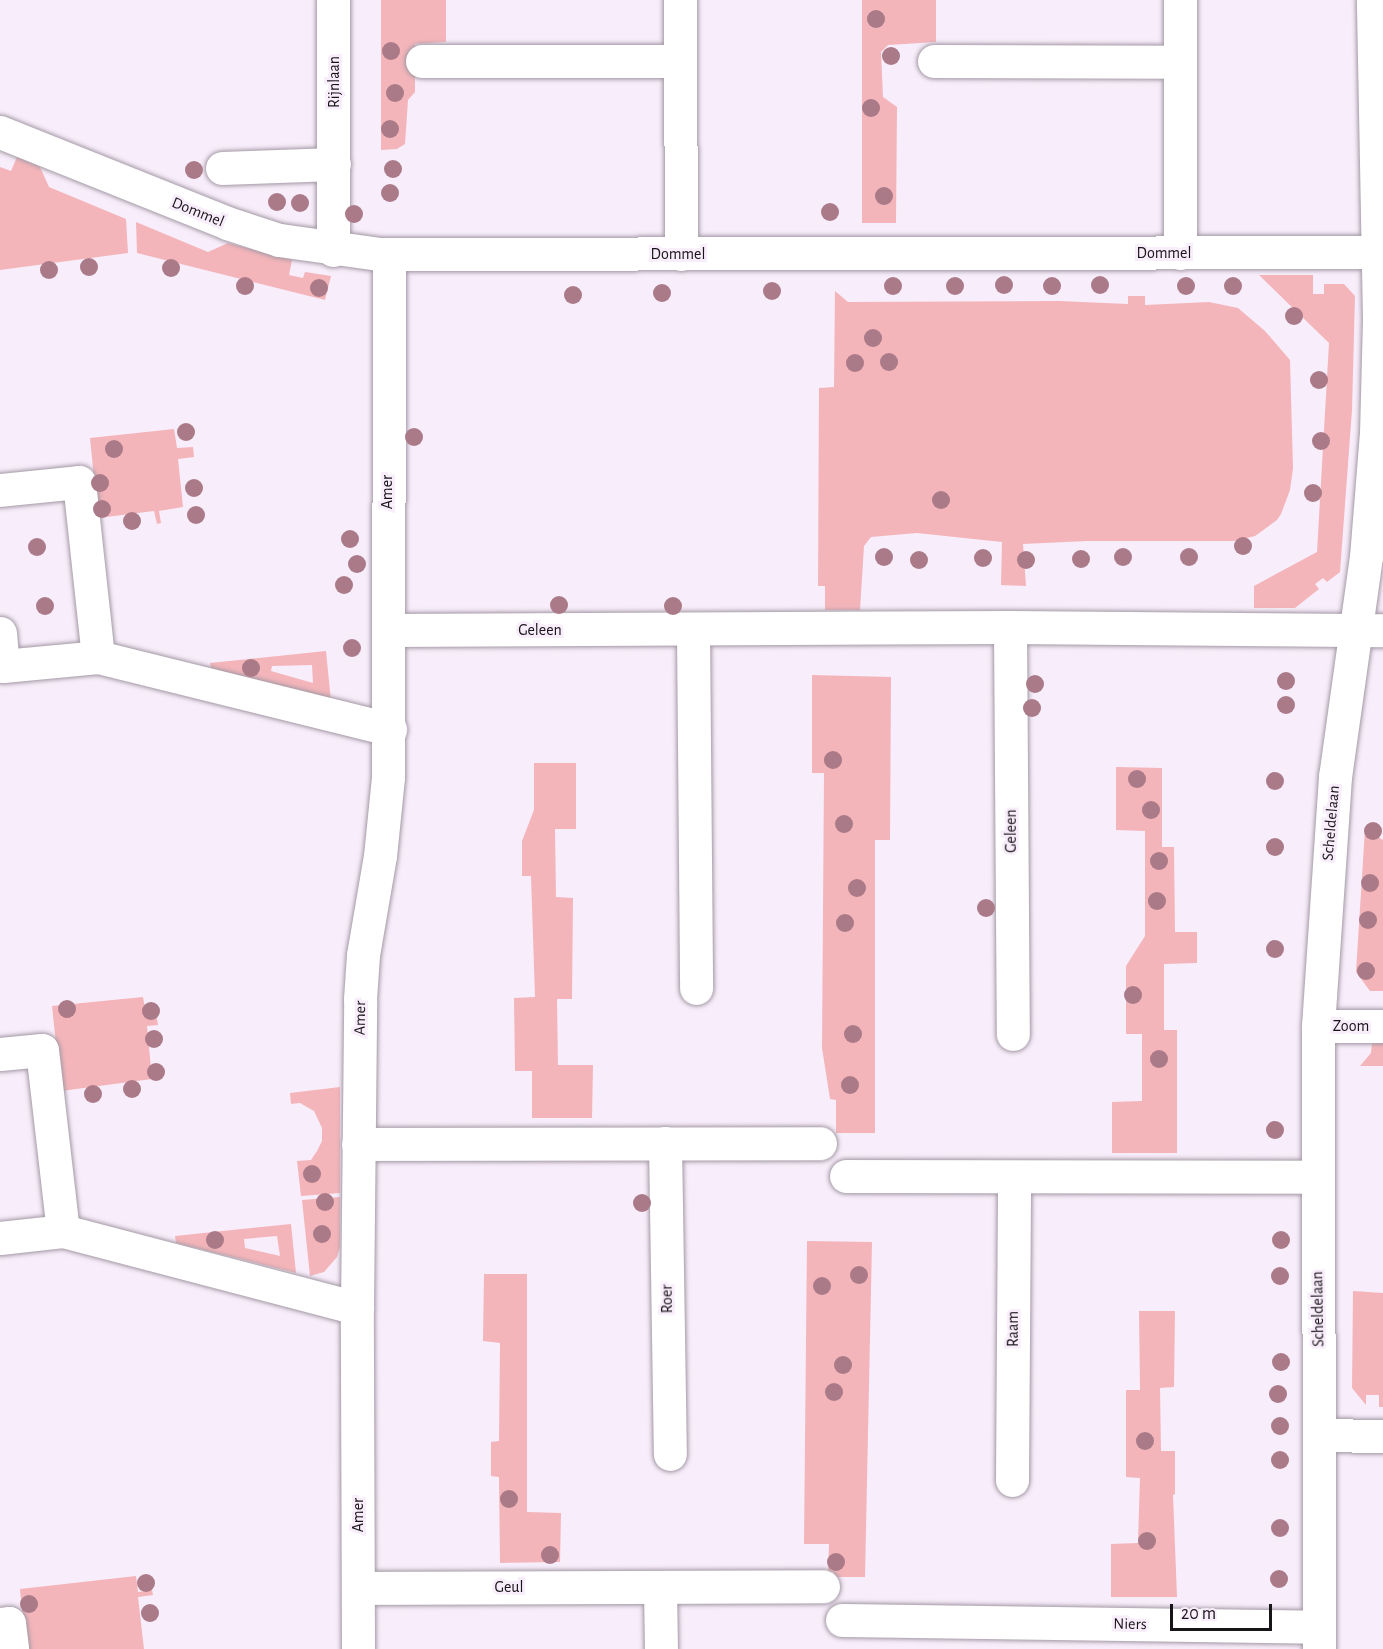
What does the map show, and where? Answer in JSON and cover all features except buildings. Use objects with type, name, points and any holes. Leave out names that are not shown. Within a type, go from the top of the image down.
[{"type":"street","name":"Rijnlaan","points":[[333,0],[333,250]]},
{"type":"street","points":[[680,0],[681,254]]},
{"type":"street","points":[[1180,0],[1180,252]]},
{"type":"street","name":"Scheldelaan","points":[[1319,1638],[1318,1026],[1335,777],[1369,630],[1379,319],[1378,58],[1373,0]]},
{"type":"street","points":[[422,61],[680,61]]},
{"type":"street","points":[[934,61],[1180,62]]},
{"type":"street","name":"Dommel","points":[[0,132],[227,224],[279,240],[333,250],[389,255],[1378,252]]},
{"type":"street","points":[[222,168],[334,164]]},
{"type":"street","name":"Amer","points":[[358,1649],[358,1144],[363,955],[385,814],[390,729],[389,255]]},
{"type":"street","points":[[0,490],[80,482],[98,657]]},
{"type":"street","name":"Geleen","points":[[388,630],[1010,627],[1369,630]]},
{"type":"street","name":"Geleen","points":[[1010,627],[1013,1035]]},
{"type":"street","points":[[693,630],[696,988]]},
{"type":"street","points":[[0,633],[3,666],[98,657],[390,729]]},
{"type":"street","name":"Zoom","points":[[1318,1026],[1383,1026]]},
{"type":"street","points":[[0,1053],[42,1050],[63,1231]]},
{"type":"street","name":"Roer","points":[[665,1143],[670,1454]]},
{"type":"street","points":[[358,1144],[820,1143]]},
{"type":"street","points":[[846,1176],[1317,1176]]},
{"type":"street","name":"Raam","points":[[1012,1480],[1014,1177]]},
{"type":"street","points":[[0,1238],[63,1231],[357,1308]]},
{"type":"street","points":[[1320,1435],[1383,1436]]},
{"type":"street","name":"Geul","points":[[358,1588],[823,1586]]},
{"type":"street","points":[[660,1587],[661,1649]]},
{"type":"street","name":"Niers","points":[[842,1620],[1014,1636],[1319,1638]]},
{"type":"street","points":[[0,1624],[9,1623],[12,1649]]},
{"type":"shaded area","points":[[381,0],[446,0],[446,42],[415,44],[415,92],[408,100],[405,144],[397,149],[381,150]]},
{"type":"shaded area","points":[[862,0],[936,0],[936,42],[888,45],[881,52],[883,97],[897,107],[896,223],[862,223]]},
{"type":"shaded area","points":[[17,157],[40,167],[49,187],[126,219],[128,253],[0,270],[0,167],[11,171]]},
{"type":"shaded area","points":[[136,222],[208,252],[228,243],[292,260],[289,275],[303,278],[305,272],[331,276],[325,300],[137,253]]},
{"type":"shaded area","points":[[1259,275],[1313,275],[1313,294],[1324,294],[1324,284],[1344,284],[1355,296],[1352,410],[1340,572],[1327,582],[1323,578],[1315,584],[1319,589],[1295,608],[1254,608],[1254,586],[1317,552],[1329,343]]},
{"type":"shaded area","points":[[835,291],[848,302],[1059,301],[1128,304],[1128,296],[1145,296],[1145,305],[1209,302],[1238,308],[1265,331],[1290,360],[1293,468],[1290,490],[1281,514],[1277,520],[1255,536],[1234,541],[1087,541],[1023,544],[1026,586],[1001,585],[1002,542],[917,533],[871,537],[864,546],[860,610],[825,610],[825,586],[818,586],[819,388],[834,387]]},
{"type":"shaded area","points":[[174,429],[177,448],[193,447],[194,457],[178,459],[183,507],[159,511],[161,523],[157,524],[154,511],[98,518],[90,438]]},
{"type":"shaded area","points":[[326,651],[331,701],[211,668],[210,663]],"holes":[[[312,665],[313,683],[271,671],[272,666]]]},
{"type":"shaded area","points":[[812,675],[891,677],[890,840],[875,840],[875,1133],[836,1133],[836,1100],[830,1099],[822,1048],[824,773],[812,773]]},
{"type":"shaded area","points":[[534,763],[576,763],[576,829],[555,829],[556,897],[573,898],[572,999],[557,999],[558,1065],[593,1065],[592,1118],[532,1118],[532,1071],[515,1071],[514,998],[535,997],[531,876],[522,876],[522,841],[534,810]]},
{"type":"shaded area","points":[[1116,767],[1162,768],[1162,847],[1174,847],[1175,932],[1197,932],[1197,963],[1164,964],[1164,1030],[1177,1030],[1177,1153],[1112,1153],[1112,1102],[1142,1101],[1142,1034],[1126,1034],[1126,966],[1145,936],[1145,831],[1116,830]]},
{"type":"shaded area","points":[[1365,829],[1383,840],[1383,991],[1370,991],[1356,972]]},
{"type":"shaded area","points":[[143,997],[146,1014],[156,1013],[158,1025],[147,1026],[152,1079],[61,1091],[52,1006]]},
{"type":"shaded area","points":[[1372,1043],[1383,1043],[1383,1066],[1360,1066],[1371,1053]]},
{"type":"shaded area","points":[[340,1087],[340,1193],[301,1196],[297,1161],[311,1160],[322,1141],[322,1128],[314,1111],[300,1103],[291,1104],[290,1093]]},
{"type":"shaded area","points":[[340,1197],[340,1247],[337,1257],[324,1272],[310,1276],[302,1200]]},
{"type":"shaded area","points":[[291,1224],[296,1273],[176,1243],[175,1236]],"holes":[[[277,1236],[280,1256],[245,1248],[244,1239]]]},
{"type":"shaded area","points":[[807,1241],[872,1242],[865,1577],[834,1577],[834,1572],[828,1572],[829,1544],[804,1544]]},
{"type":"shaded area","points":[[484,1274],[527,1274],[527,1512],[561,1513],[560,1562],[500,1563],[499,1477],[491,1476],[491,1442],[499,1441],[500,1343],[483,1341]]},
{"type":"shaded area","points":[[1353,1291],[1383,1293],[1383,1407],[1379,1407],[1379,1395],[1366,1395],[1366,1405],[1352,1388]]},
{"type":"shaded area","points":[[1139,1311],[1175,1311],[1174,1387],[1160,1388],[1161,1451],[1175,1451],[1175,1494],[1173,1495],[1177,1597],[1111,1597],[1111,1544],[1138,1543],[1140,1478],[1126,1477],[1126,1390],[1140,1390]]},
{"type":"shaded area","points":[[136,1576],[138,1592],[152,1590],[153,1595],[138,1597],[144,1649],[26,1649],[20,1589]]}]
